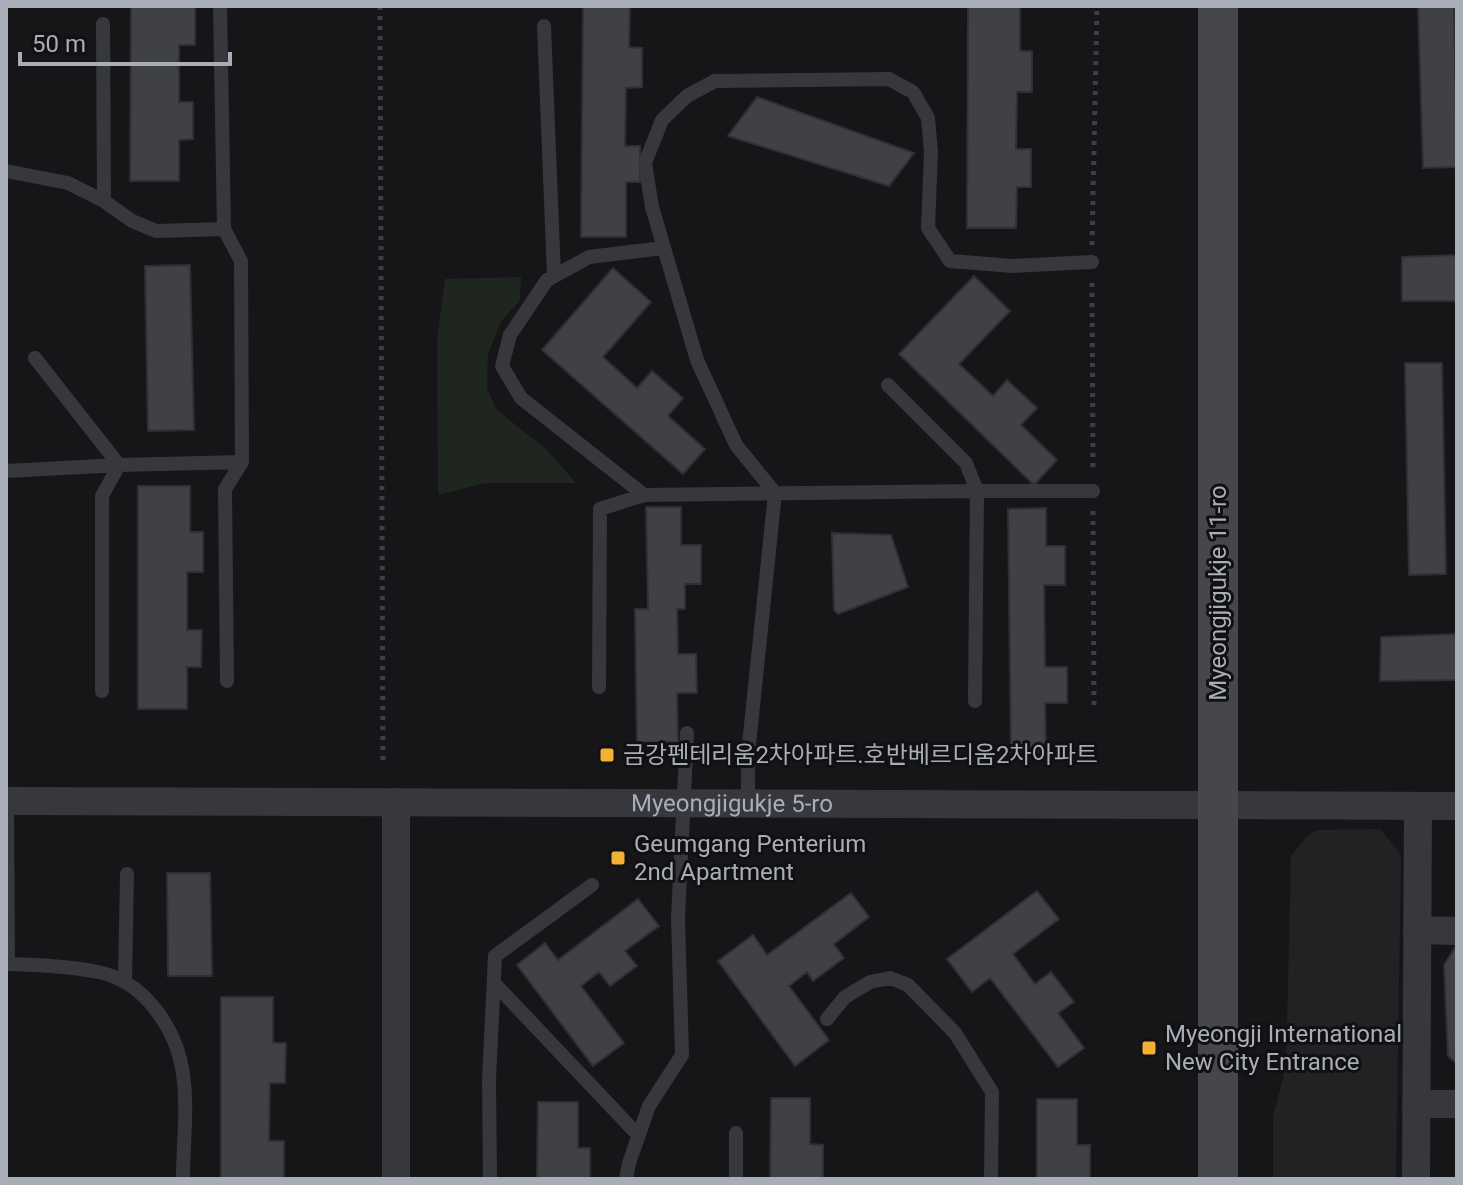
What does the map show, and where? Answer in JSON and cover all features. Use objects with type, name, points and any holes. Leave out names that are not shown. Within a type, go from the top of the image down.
[{"type":"main road","name":"Myeongjigukje 11-ro","points":[[1218,6],[1218,1179]]},
{"type":"street","name":"Myeongjigukje 5-ro","points":[[6,801],[1457,806]]},
{"type":"street","points":[[396,802],[396,1179]]},
{"type":"street","points":[[1416,1179],[1418,806]]},
{"type":"street","points":[[1417,930],[1457,931]]},
{"type":"street","points":[[1416,1104],[1457,1104]]},
{"type":"lane","points":[[220,6],[224,229],[241,261],[242,462],[225,489],[227,681]]},
{"type":"lane","points":[[103,24],[104,201]]},
{"type":"lane","points":[[544,26],[554,276]]},
{"type":"lane","points":[[748,803],[748,754],[775,493],[736,445],[697,360],[663,248],[645,163],[662,120],[687,96],[715,81],[889,79],[913,92],[928,118],[931,152],[928,228],[950,261],[1013,266],[1092,262]]},
{"type":"lane","points":[[6,171],[68,183],[104,201],[132,221],[156,231],[224,229]]},
{"type":"lane","points":[[644,495],[521,398],[502,366],[510,335],[547,280],[589,257],[663,248]]},
{"type":"lane","points":[[35,358],[119,465]]},
{"type":"lane","points":[[888,385],[966,463],[977,491],[975,701]]},
{"type":"lane","points":[[6,471],[242,462]]},
{"type":"lane","points":[[102,691],[102,496],[119,465]]},
{"type":"lane","points":[[599,687],[600,509],[644,495],[1093,491]]},
{"type":"lane","points":[[626,1179],[649,1106],[682,1055],[678,918],[687,733]]},
{"type":"lane","points":[[6,801],[7,964],[100,972],[125,981],[162,1016],[179,1049],[184,1077],[183,1179]]},
{"type":"lane","points":[[125,981],[127,874]]},
{"type":"lane","points":[[490,1179],[489,1079],[495,956],[592,885]]},
{"type":"lane","points":[[827,1019],[845,997],[870,982],[890,978],[908,985],[955,1033],[992,1092],[991,1179]]},
{"type":"lane","points":[[494,983],[638,1135]]},
{"type":"lane","points":[[736,1133],[736,1179]]},
{"type":"path","points":[[380,6],[383,766]]},
{"type":"path","points":[[1093,491],[1094,706]]},
{"type":"shaded area","points":[[521,277],[520,300],[500,323],[488,355],[487,389],[497,410],[546,449],[576,483],[485,483],[438,495],[437,340],[445,279]]},
{"type":"shaded area","points":[[1380,829],[1401,854],[1396,1179],[1273,1179],[1273,1116],[1286,1067],[1291,856],[1307,836],[1318,830]]},
{"type":"building","points":[[131,6],[195,6],[195,45],[179,45],[179,102],[193,102],[193,139],[179,140],[179,181],[130,181]]},
{"type":"building","points":[[583,6],[630,6],[629,47],[642,48],[642,87],[626,88],[625,146],[640,146],[640,182],[626,182],[626,237],[581,237]]},
{"type":"building","points":[[968,6],[1020,6],[1020,51],[1032,51],[1032,92],[1017,92],[1016,149],[1031,149],[1031,187],[1017,187],[1016,228],[967,228]]},
{"type":"building","points":[[1418,6],[1454,6],[1457,167],[1423,168]]},
{"type":"building","points":[[757,97],[914,153],[889,186],[728,136]]},
{"type":"building","points":[[1457,255],[1457,301],[1402,301],[1402,257]]},
{"type":"building","points":[[190,265],[194,430],[148,431],[145,266]]},
{"type":"building","points":[[613,268],[651,302],[603,357],[637,388],[652,371],[683,398],[668,416],[705,449],[683,474],[542,350]]},
{"type":"building","points":[[974,276],[1010,311],[959,364],[993,396],[1007,380],[1037,408],[1021,425],[1057,460],[1034,485],[899,354]]},
{"type":"building","points":[[1405,363],[1442,363],[1446,574],[1409,575]]},
{"type":"building","points":[[138,486],[190,486],[190,532],[203,532],[203,572],[187,572],[187,630],[202,630],[201,667],[187,667],[187,709],[138,709]]},
{"type":"building","points":[[646,507],[681,507],[681,545],[701,545],[701,584],[685,584],[685,609],[677,609],[678,654],[696,654],[697,693],[677,693],[678,742],[637,743],[635,609],[648,609]]},
{"type":"building","points":[[1046,508],[1046,546],[1065,546],[1065,585],[1044,585],[1045,667],[1067,667],[1067,703],[1045,703],[1046,752],[1011,752],[1008,509]]},
{"type":"building","points":[[832,533],[891,535],[908,587],[838,614],[834,610]]},
{"type":"building","points":[[1457,634],[1456,680],[1380,681],[1381,637]]},
{"type":"building","points":[[167,873],[210,873],[212,976],[168,976]]},
{"type":"building","points":[[1037,891],[1059,919],[1013,954],[1035,984],[1051,972],[1074,1002],[1058,1013],[1084,1048],[1058,1067],[990,978],[972,992],[947,959]]},
{"type":"building","points":[[851,893],[869,917],[834,944],[844,958],[813,981],[807,972],[789,986],[829,1040],[795,1066],[718,961],[753,935],[767,955]]},
{"type":"building","points":[[638,899],[659,926],[625,951],[637,966],[610,986],[599,972],[581,986],[624,1043],[593,1066],[517,965],[545,943],[558,960]]},
{"type":"building","points":[[1456,946],[1457,1064],[1448,1056],[1444,965]]},
{"type":"building","points":[[221,997],[273,997],[273,1043],[286,1043],[285,1083],[270,1083],[269,1141],[284,1141],[284,1178],[221,1179]]},
{"type":"building","points":[[771,1098],[810,1098],[810,1144],[823,1145],[823,1179],[770,1179]]},
{"type":"building","points":[[1037,1099],[1077,1099],[1077,1145],[1090,1145],[1090,1179],[1037,1179]]},
{"type":"building","points":[[538,1102],[578,1102],[578,1148],[590,1148],[590,1179],[537,1179]]},
{"type":"place","name":"금강펜테리움2차아파트.호반베르디움2차아파트","points":[[607,755]]},
{"type":"place","name":"Geumgang Penterium 2nd Apartment","points":[[618,858]]},
{"type":"place","name":"Myeongji International New City Entrance","points":[[1149,1048]]}]
